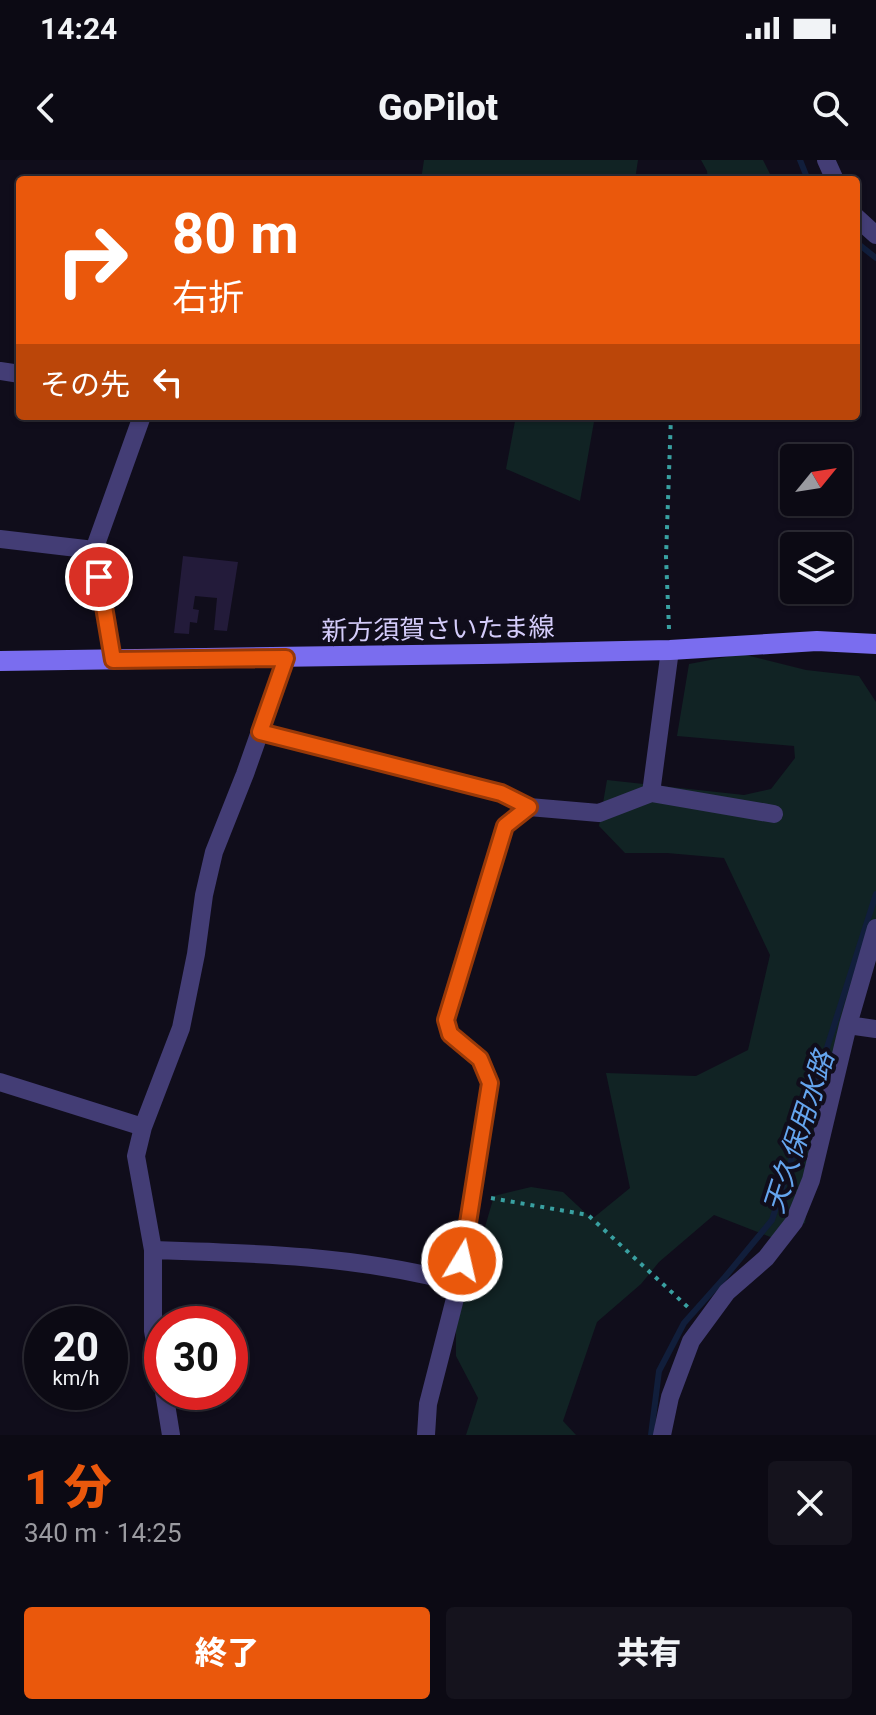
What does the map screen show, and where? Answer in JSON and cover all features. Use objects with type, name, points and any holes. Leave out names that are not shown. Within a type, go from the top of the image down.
[{"type":"main road","name":"新方須賀さいたま線","points":[[0,661],[670,650],[817,641],[876,644]]},
{"type":"street","points":[[860,221],[876,235]]},
{"type":"street","points":[[113,660],[94,550],[141,420]]},
{"type":"street","points":[[0,539],[94,550]]},
{"type":"street","points":[[651,793],[670,650]]},
{"type":"street","points":[[153,1306],[153,1250],[136,1156],[143,1127],[181,1028],[214,852],[286,658]]},
{"type":"street","points":[[260,732],[501,793],[529,807],[599,813],[651,793],[774,814]]},
{"type":"street","points":[[426,1435],[428,1404],[459,1283],[490,1083],[480,1059],[450,1034],[446,1020],[505,826],[529,807]]},
{"type":"street","points":[[662,1435],[670,1397],[691,1341],[727,1292],[766,1258],[794,1222],[811,1180],[848,1025],[876,928]]},
{"type":"street","points":[[848,1025],[876,1029]]},
{"type":"street","points":[[0,1082],[143,1127]]},
{"type":"street","points":[[153,1250],[261,1253],[362,1263],[459,1283]]},
{"type":"street","points":[[167,1410],[171,1435]]},
{"type":"path","points":[[670,650],[666,557],[671,420]]},
{"type":"path","points":[[472,1195],[588,1215],[685,1305]]},
{"type":"shaded area","points":[[424,160],[638,160],[636,176],[422,176]]},
{"type":"shaded area","points":[[701,160],[763,160],[771,176],[708,176]]},
{"type":"shaded area","points":[[515,420],[594,420],[580,501],[506,469]]},
{"type":"shaded area","points":[[742,654],[806,670],[859,676],[876,702],[876,927],[818,1114],[805,1223],[773,1238],[714,1215],[659,1262],[641,1284],[597,1322],[563,1421],[576,1435],[466,1435],[478,1398],[456,1356],[456,1327],[494,1196],[531,1187],[563,1192],[592,1219],[630,1188],[606,1073],[696,1076],[748,1050],[770,955],[724,858],[625,853],[599,826],[607,780],[744,795],[771,789],[795,758],[794,746],[677,736],[689,664]]},
{"type":"building","points":[[183,556],[238,562],[227,631],[214,630],[217,598],[195,596],[193,609],[199,610],[197,623],[190,622],[189,634],[174,633]]},
{"type":"waterway","name":"天久保用水路","points":[[800,160],[806,176]]},
{"type":"waterway","name":"天久保用水路","points":[[860,245],[876,258]]},
{"type":"waterway","name":"天久保用水路","points":[[651,1435],[659,1371],[684,1323],[772,1220],[876,894]]},
{"type":"route","points":[[99,577],[113,660],[286,658],[260,732],[501,793],[529,807],[505,826],[446,1020],[450,1034],[480,1059],[490,1083],[462,1261]]}]
